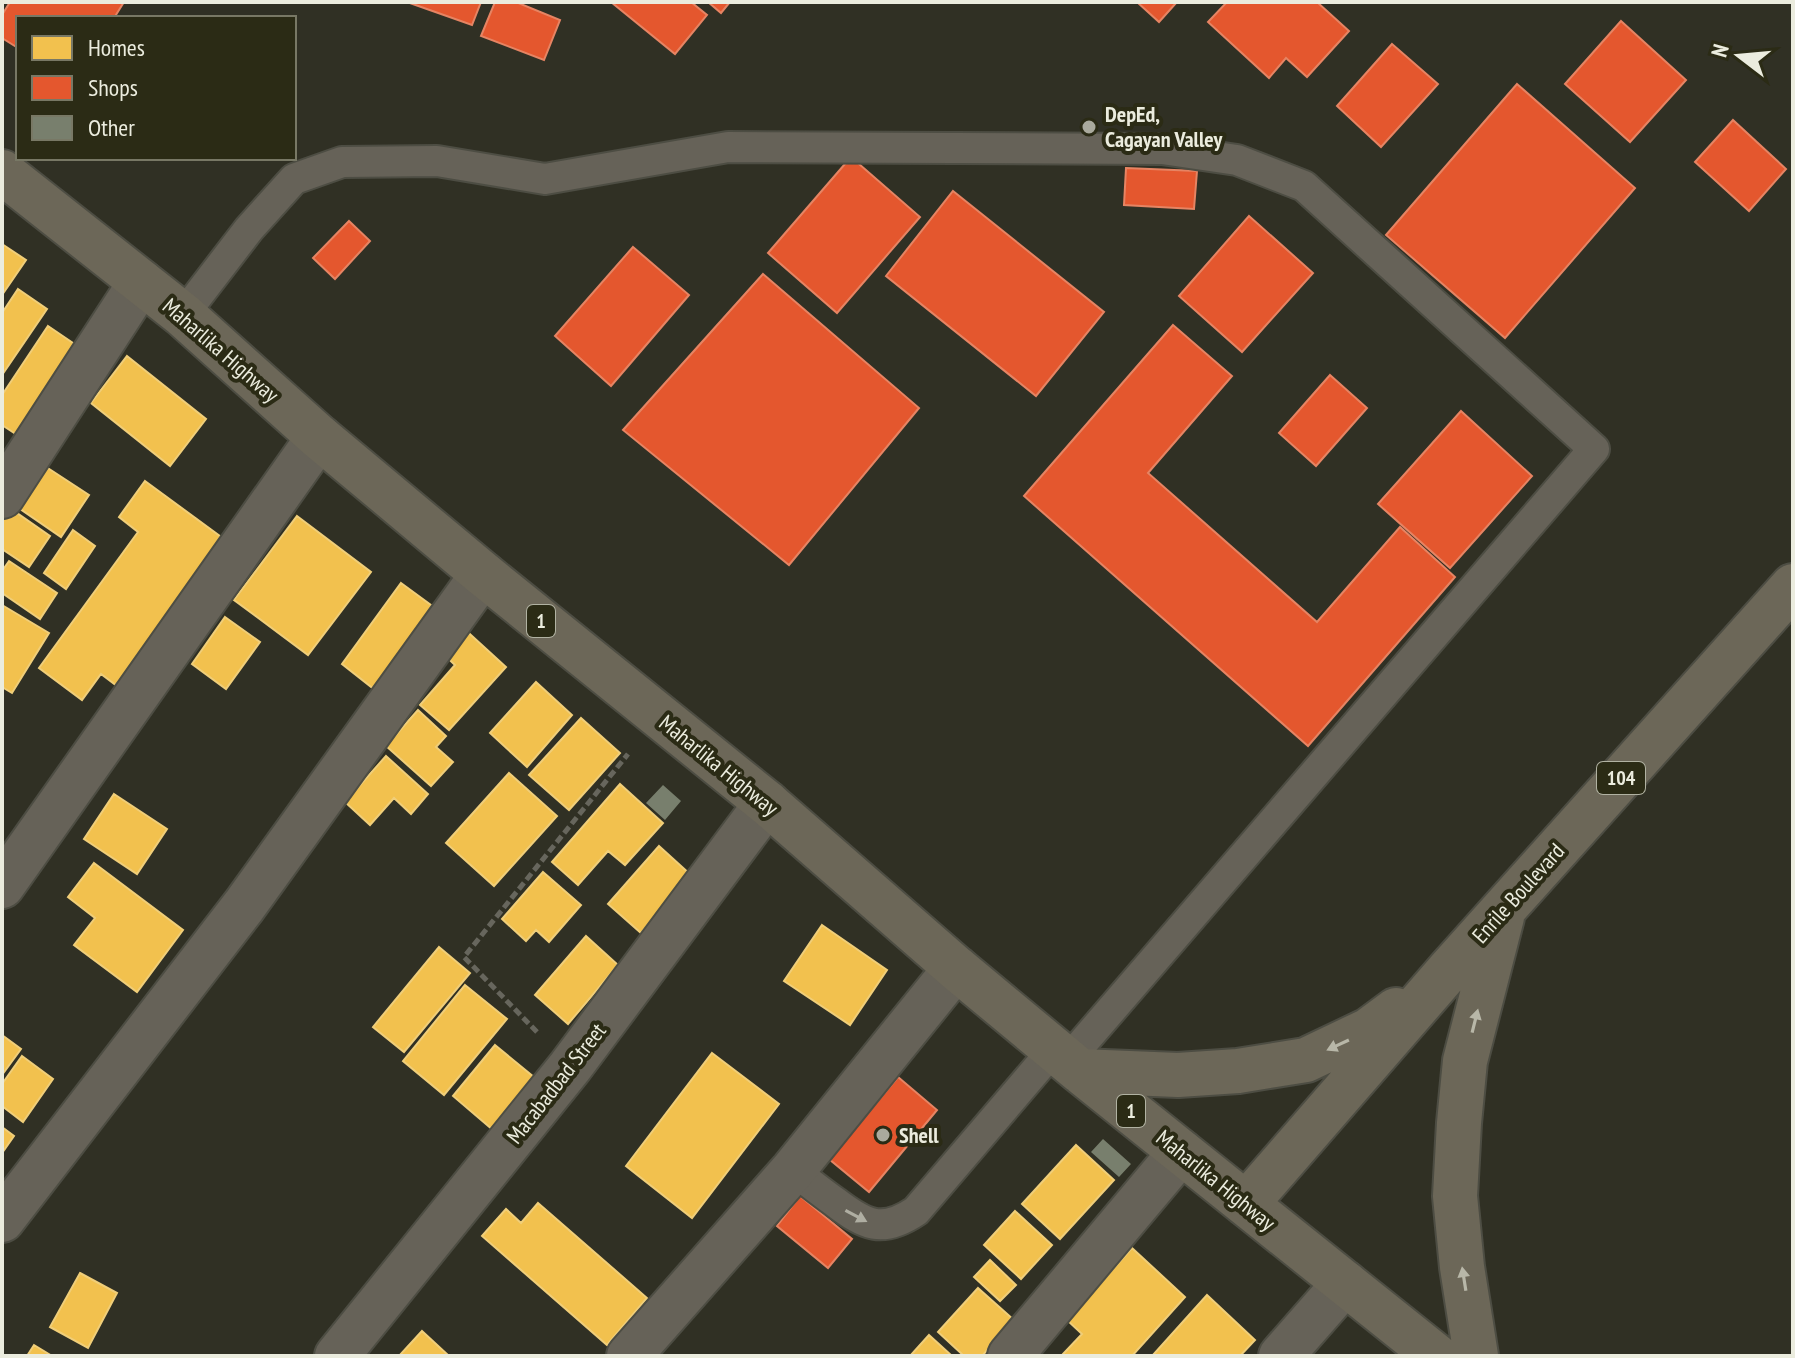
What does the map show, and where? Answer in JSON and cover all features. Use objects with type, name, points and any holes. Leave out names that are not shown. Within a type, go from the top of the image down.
[{"type":"highway","name":"Maharlika Highway","points":[[2,172],[183,315],[319,437],[767,803],[1067,1060],[1436,1356]]},
{"type":"highway","name":"Enrile Boulevard","points":[[1246,1204],[1449,970],[1789,597]]},
{"type":"highway","points":[[1476,1356],[1455,1196],[1459,1123],[1465,1061],[1504,909]]},
{"type":"highway","points":[[1067,1060],[1178,1075],[1238,1071],[1306,1060],[1369,1030],[1449,970]]},
{"type":"street","points":[[2,496],[141,282]]},
{"type":"street","points":[[2,886],[319,437]]},
{"type":"street","points":[[2,1220],[244,906],[483,574]]},
{"type":"street","name":"Macabadbad Street","points":[[337,1356],[570,1067],[767,803]]},
{"type":"street","points":[[629,1356],[793,1170],[956,968]]},
{"type":"street","points":[[1010,1356],[1181,1152]]},
{"type":"street","points":[[1281,1356],[1345,1283]]},
{"type":"lane","points":[[183,315],[249,229],[294,179],[342,162],[437,161],[545,179],[728,147],[1162,149],[1237,160],[1304,186],[1594,449],[1067,1060],[916,1211],[903,1220],[888,1224],[855,1218],[793,1170]]},
{"type":"path","points":[[570,1067],[464,957],[659,716]]},
{"type":"building: Homes","points":[[2,244],[26,260],[2,295]]},
{"type":"building: Homes","points":[[18,289],[47,309],[2,375],[2,313]]},
{"type":"building: Homes","points":[[48,326],[76,345],[28,442],[2,425],[2,395]]},
{"type":"building: Homes","points":[[127,356],[206,419],[170,466],[91,403]]},
{"type":"building: Homes","points":[[34,459],[89,495],[61,537],[7,500]]},
{"type":"building: Homes","points":[[145,481],[228,542],[121,689],[101,674],[82,700],[39,668],[138,532],[119,517]]},
{"type":"building: Homes","points":[[7,506],[50,536],[29,567],[2,549],[2,513]]},
{"type":"building: Homes","points":[[297,516],[371,572],[308,655],[234,600]]},
{"type":"building: Homes","points":[[73,530],[95,546],[66,589],[44,573]]},
{"type":"building: Homes","points":[[9,561],[57,593],[40,619],[2,593],[2,571]]},
{"type":"building: Homes","points":[[401,583],[435,608],[375,690],[342,664]]},
{"type":"building: Homes","points":[[2,605],[49,633],[12,693],[2,687]]},
{"type":"building: Homes","points":[[225,617],[260,642],[226,689],[192,664]]},
{"type":"building: Homes","points":[[460,625],[506,667],[449,730],[420,705],[455,665],[438,649]]},
{"type":"building: Homes","points":[[536,682],[572,715],[527,767],[490,733]]},
{"type":"building: Homes","points":[[418,710],[446,736],[436,747],[453,762],[431,786],[386,746]]},
{"type":"building: Homes","points":[[581,718],[620,753],[569,810],[529,775]]},
{"type":"building: Homes","points":[[386,756],[428,794],[411,814],[394,798],[370,825],[345,802]]},
{"type":"building: Homes","points":[[509,773],[557,816],[494,886],[446,843]]},
{"type":"building: Homes","points":[[620,784],[663,823],[625,865],[608,851],[578,885],[552,862]]},
{"type":"building: Homes","points":[[114,794],[167,829],[137,874],[84,839]]},
{"type":"building: Homes","points":[[659,846],[691,875],[641,933],[608,904]]},
{"type":"building: Homes","points":[[94,863],[183,930],[137,992],[74,945],[95,918],[68,897]]},
{"type":"building: Homes","points":[[543,872],[581,905],[549,942],[536,930],[526,941],[502,919]]},
{"type":"building: Homes","points":[[822,925],[887,970],[850,1025],[784,981]]},
{"type":"building: Homes","points":[[586,936],[618,965],[568,1024],[535,995]]},
{"type":"building: Homes","points":[[439,947],[470,973],[404,1052],[373,1027]]},
{"type":"building: Homes","points":[[465,985],[507,1019],[444,1095],[403,1061]]},
{"type":"building: Homes","points":[[2,1035],[21,1049],[2,1075]]},
{"type":"building: Homes","points":[[495,1045],[535,1078],[493,1130],[453,1096]]},
{"type":"building: Homes","points":[[712,1053],[779,1104],[692,1218],[626,1166]]},
{"type":"building: Homes","points":[[22,1056],[53,1079],[23,1122],[2,1106],[2,1084]]},
{"type":"building: Homes","points":[[2,1127],[14,1136],[2,1153]]},
{"type":"building: Homes","points":[[1076,1145],[1114,1180],[1060,1239],[1022,1204]]},
{"type":"building: Homes","points":[[538,1203],[647,1298],[607,1345],[482,1236],[506,1209],[521,1223]]},
{"type":"building: Homes","points":[[1015,1211],[1052,1245],[1021,1279],[984,1245]]},
{"type":"building: Homes","points":[[1132,1248],[1185,1297],[1132,1356],[1065,1356],[1063,1354],[1082,1334],[1067,1320]]},
{"type":"building: Homes","points":[[990,1260],[1016,1285],[1000,1301],[974,1277]]},
{"type":"building: Homes","points":[[80,1273],[117,1293],[88,1348],[50,1327]]},
{"type":"building: Homes","points":[[978,1288],[1014,1320],[982,1356],[964,1356],[938,1332]]},
{"type":"building: Homes","points":[[1207,1295],[1255,1340],[1240,1356],[1154,1356],[1153,1355]]},
{"type":"building: Homes","points":[[422,1331],[449,1356],[399,1356]]},
{"type":"building: Homes","points":[[929,1335],[952,1356],[910,1356]]},
{"type":"building: Homes","points":[[34,1345],[52,1356],[27,1356]]},
{"type":"building: Shops","points":[[10,2],[124,2],[115,16],[16,16],[16,47],[2,38],[2,15]]},
{"type":"building: Shops","points":[[407,2],[481,2],[472,25]]},
{"type":"building: Shops","points":[[495,2],[516,2],[560,20],[544,60],[481,36]]},
{"type":"building: Shops","points":[[611,2],[691,2],[707,15],[675,54]]},
{"type":"building: Shops","points":[[708,2],[730,2],[721,13]]},
{"type":"building: Shops","points":[[1137,2],[1177,2],[1159,22]]},
{"type":"building: Shops","points":[[1227,2],[1317,2],[1349,31],[1307,77],[1286,58],[1269,78],[1208,22]]},
{"type":"building: Shops","points":[[1621,21],[1686,80],[1630,142],[1565,84]]},
{"type":"building: Shops","points":[[1392,44],[1438,84],[1381,147],[1337,106]]},
{"type":"building: Shops","points":[[1517,84],[1635,188],[1505,338],[1386,235]]},
{"type":"building: Shops","points":[[1733,120],[1786,169],[1749,211],[1695,162]]},
{"type":"building: Shops","points":[[851,157],[920,217],[837,313],[768,253]]},
{"type":"building: Shops","points":[[1126,168],[1197,171],[1194,209],[1124,205]]},
{"type":"building: Shops","points":[[953,191],[1104,312],[1036,396],[886,276]]},
{"type":"building: Shops","points":[[1249,216],[1313,273],[1242,352],[1179,296]]},
{"type":"building: Shops","points":[[349,221],[370,241],[335,279],[313,258]]},
{"type":"building: Shops","points":[[633,247],[689,295],[611,386],[555,336]]},
{"type":"building: Shops","points":[[763,274],[919,408],[789,565],[623,430]]},
{"type":"building: Shops","points":[[1173,325],[1232,376],[1148,473],[1317,622],[1400,527],[1455,577],[1308,746],[1024,496]]},
{"type":"building: Shops","points":[[1330,375],[1367,408],[1316,466],[1279,433]]},
{"type":"building: Shops","points":[[1461,411],[1532,476],[1450,568],[1378,504]]},
{"type":"building: Shops","name":"Shell","points":[[898,1077],[937,1110],[869,1192],[829,1159]]},
{"type":"building: Shops","points":[[800,1196],[852,1239],[828,1268],[777,1226]]},
{"type":"building: Other","points":[[663,785],[681,801],[665,820],[646,803]]},
{"type":"building: Other","points":[[1103,1139],[1131,1164],[1119,1177],[1091,1152]]},
{"type":"place","name":"DepEd, Cagayan Valley","points":[[1089,127]]},
{"type":"place","name":"Shell","points":[[883,1135]]}]
